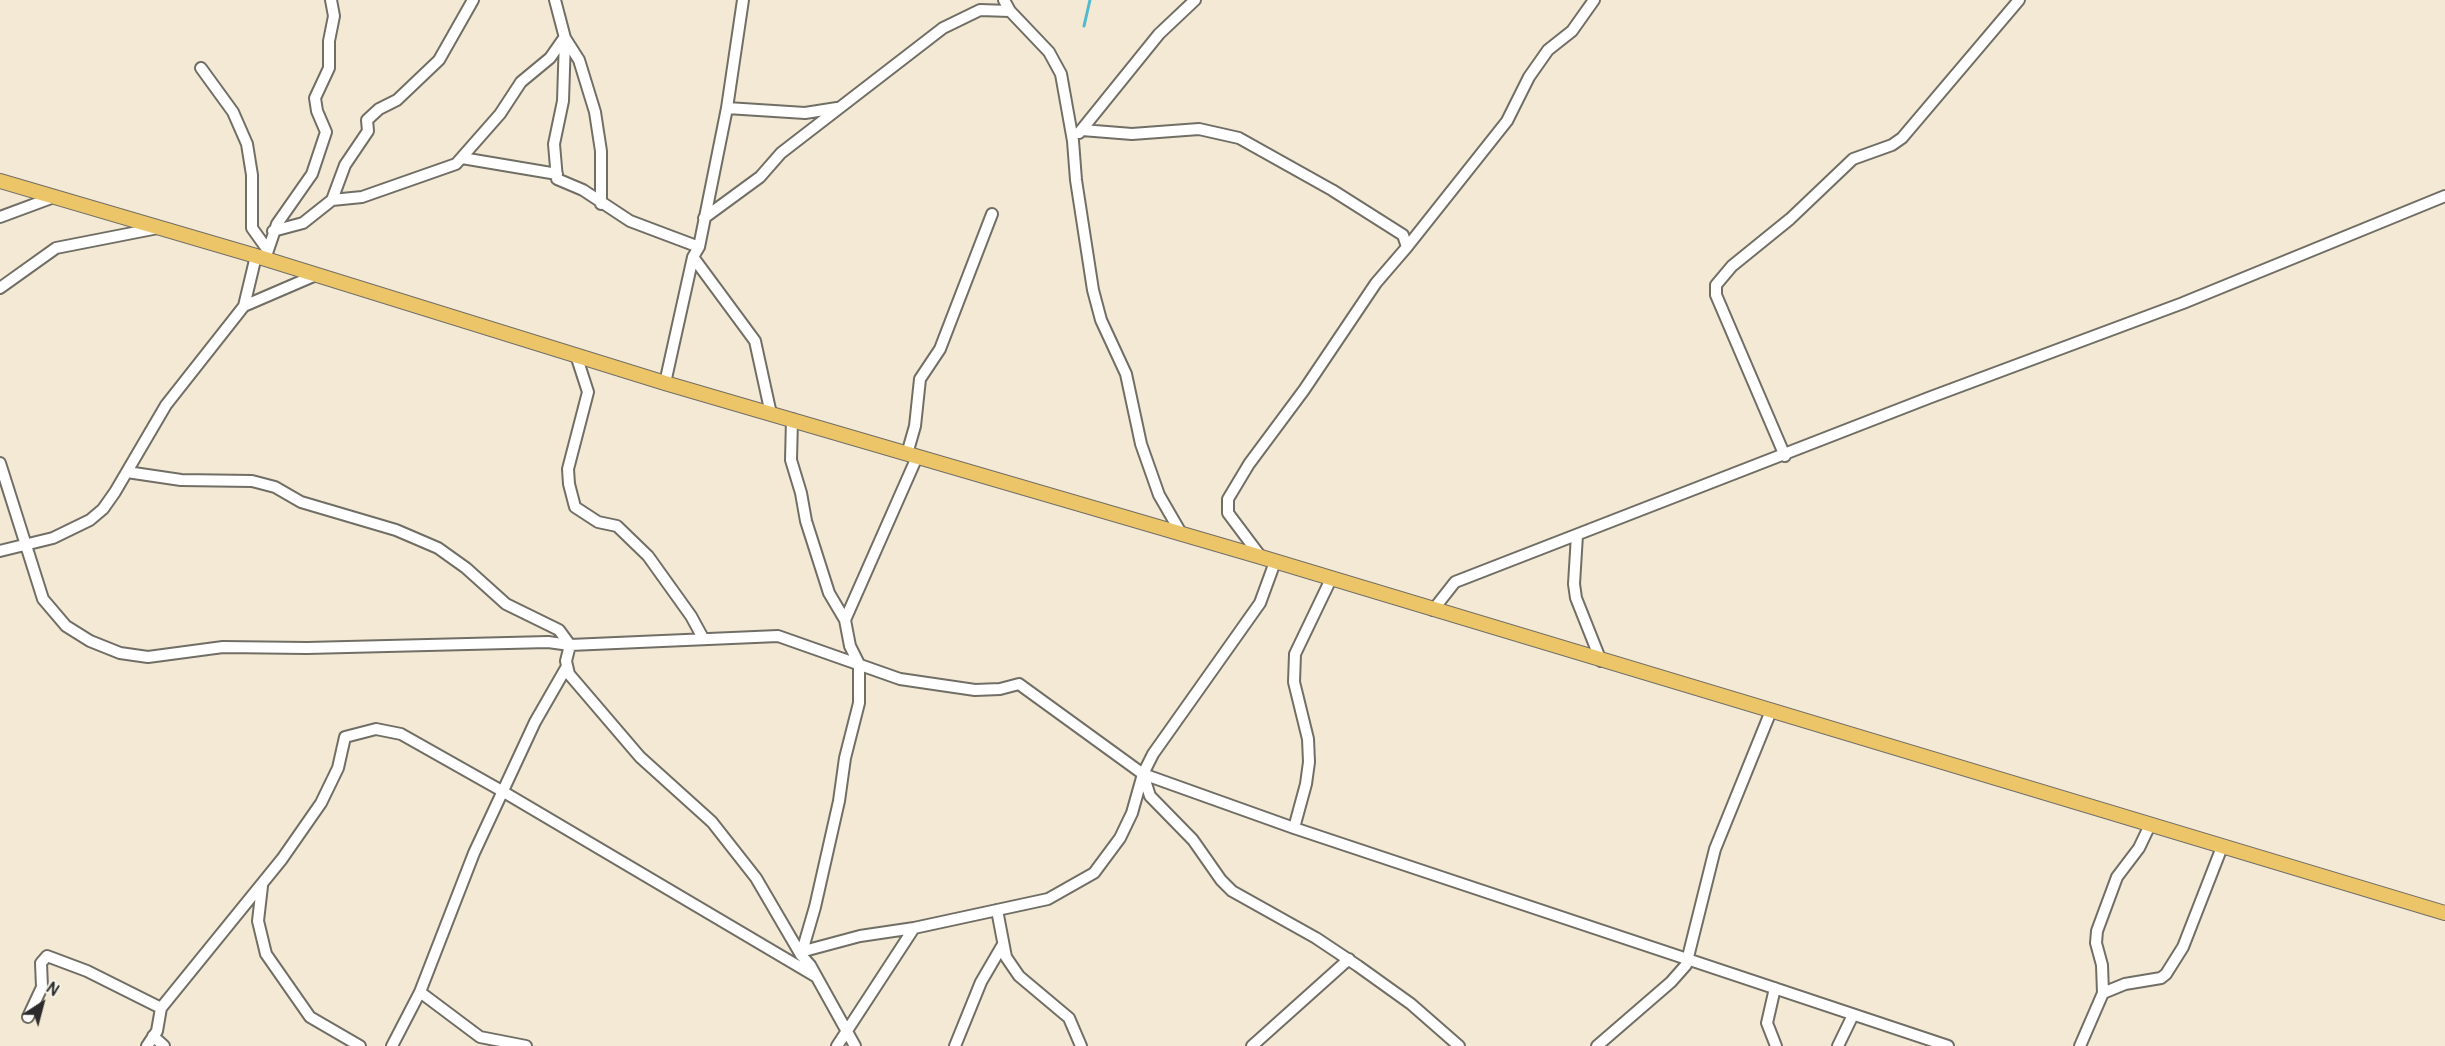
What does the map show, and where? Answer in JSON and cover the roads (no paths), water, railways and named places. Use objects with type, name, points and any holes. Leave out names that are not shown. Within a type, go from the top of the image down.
[{"type":"main road","points":[[0,181],[158,228],[263,255],[316,275],[665,383],[1181,533],[2445,913]]},
{"type":"street","points":[[0,551],[25,543],[53,538],[90,520],[116,492],[166,405],[244,306],[273,231],[312,174],[326,132],[317,111],[315,98],[329,68],[329,41],[334,16],[332,0]]},
{"type":"street","points":[[332,201],[345,165],[368,131],[367,120],[379,109],[397,100],[439,60],[473,0]]},
{"type":"street","points":[[555,0],[565,38],[562,101],[554,144],[557,179],[583,190],[601,204],[646,229],[696,252],[755,341],[771,414]]},
{"type":"street","points":[[665,383],[727,108],[743,0]]},
{"type":"street","points":[[1004,0],[1010,11],[1049,52],[1056,65],[1074,141],[1076,180],[1093,290],[1101,320],[1126,374],[1141,444],[1159,495],[1181,533]]},
{"type":"street","points":[[1074,141],[1159,34],[1196,0]]},
{"type":"street","points":[[1261,557],[1228,513],[1228,499],[1249,464],[1304,390],[1376,283],[1507,121],[1525,84],[1548,50],[1572,31],[1594,0]]},
{"type":"street","points":[[1785,456],[1716,296],[1716,285],[1732,266],[1790,219],[1853,159],[1892,145],[1902,138],[2019,0]]},
{"type":"street","points":[[704,218],[760,177],[781,153],[843,106],[900,58],[942,28],[981,10],[1010,11]]},
{"type":"street","points":[[273,231],[303,223],[332,201],[362,197],[456,164],[500,114],[520,82],[550,58],[565,38]]},
{"type":"street","points":[[565,38],[579,60],[594,111],[601,151],[601,204]]},
{"type":"street","points":[[201,68],[233,112],[248,144],[252,175],[252,228],[263,255]]},
{"type":"street","points":[[727,108],[805,113],[843,106]]},
{"type":"street","points":[[1082,130],[1132,134],[1200,129],[1239,138],[1397,230],[1403,235],[1407,247]]},
{"type":"street","points":[[462,158],[557,174]]},
{"type":"street","points":[[1433,610],[1455,582],[1785,456],[1942,393],[2183,303],[2445,196]]},
{"type":"street","points":[[0,217],[54,197]]},
{"type":"street","points":[[845,620],[912,456],[920,379],[940,349],[992,214]]},
{"type":"street","points":[[0,288],[56,248],[158,228]]},
{"type":"street","points":[[244,306],[316,275]]},
{"type":"street","points":[[576,354],[588,393],[568,469],[575,507],[598,522],[617,526],[648,556],[691,616],[703,638]]},
{"type":"street","points":[[792,420],[791,460],[801,492],[806,521],[829,593],[845,620],[850,646],[859,664],[859,703],[803,953]]},
{"type":"street","points":[[0,463],[37,586],[52,612],[66,626],[90,641],[133,655],[163,656],[223,646],[307,648],[548,642],[570,645],[778,636],[900,679],[975,690],[1000,689],[1019,684],[1143,774],[1294,828],[1948,1046]]},
{"type":"street","points":[[127,472],[181,480],[252,481],[274,487],[301,502],[412,536],[451,556],[506,604],[558,630],[570,645],[566,668],[535,722],[502,791],[469,863],[420,992],[392,1046]]},
{"type":"street","points":[[1577,535],[1574,584],[1576,598],[1601,661]]},
{"type":"street","points":[[803,953],[860,936],[914,928],[926,923],[1048,899],[1094,873],[1109,854],[1128,822],[1143,774],[1168,730],[1260,603],[1275,562]]},
{"type":"street","points":[[1294,828],[1306,784],[1309,762],[1308,739],[1294,682],[1295,654],[1331,579]]},
{"type":"street","points":[[566,668],[640,757],[712,822],[736,851],[756,878],[803,953],[855,1046]]},
{"type":"street","points":[[1597,1046],[1671,982],[1686,965],[1715,849],[1772,711]]},
{"type":"street","points":[[164,1046],[150,1041],[157,1031],[161,1008],[263,883],[321,803],[338,768],[343,740],[352,733],[384,729],[401,735],[502,791],[815,976]]},
{"type":"street","points":[[1143,774],[1150,796],[1193,840],[1221,880],[1232,891],[1349,959],[1412,1004],[1459,1046]]},
{"type":"street","points":[[2080,1046],[2103,993],[2102,965],[2096,943],[2097,931],[2117,877],[2139,848],[2150,825]]},
{"type":"street","points":[[2103,993],[2126,984],[2161,978],[2166,974],[2183,947],[2222,847]]},
{"type":"street","points":[[263,883],[258,921],[267,954],[310,1017],[360,1046]]},
{"type":"street","points":[[998,910],[1002,946],[1019,976],[1069,1018],[1081,1046]]},
{"type":"street","points":[[837,1046],[914,928]]},
{"type":"street","points":[[955,1046],[981,982],[1002,946]]},
{"type":"street","points":[[28,1017],[42,987],[41,963],[47,956],[87,971],[161,1008]]},
{"type":"street","points":[[1252,1046],[1349,959]]},
{"type":"street","points":[[1775,988],[1767,1023],[1776,1046]]},
{"type":"street","points":[[420,992],[480,1037],[526,1046]]},
{"type":"street","points":[[1838,1046],[1853,1015]]},
{"type":"waterway","points":[[1084,26],[1090,0]]}]
